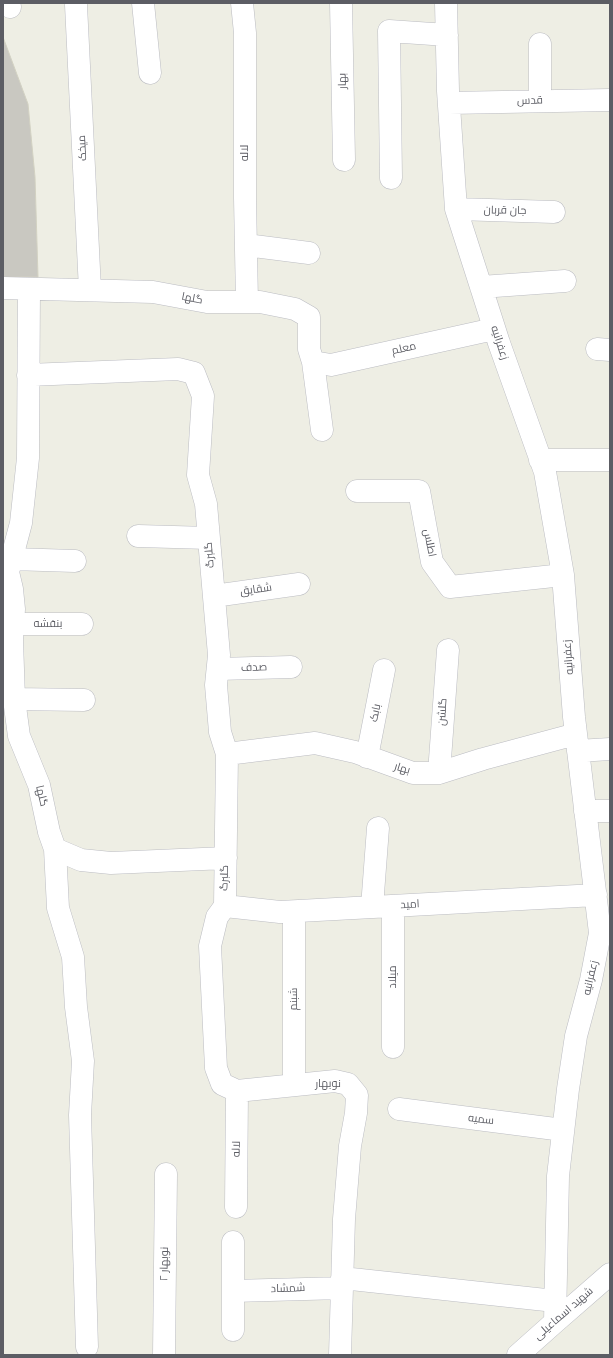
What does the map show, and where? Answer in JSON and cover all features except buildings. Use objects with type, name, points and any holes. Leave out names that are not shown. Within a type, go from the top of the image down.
[{"type":"street","points":[[143,3],[150,74]]},
{"type":"street","name":"لاله","points":[[242,3],[245,33],[247,302]]},
{"type":"street","name":"بهار","points":[[341,3],[344,160]]},
{"type":"street","name":"زعفرانیه","points":[[446,3],[449,103],[456,210],[494,329],[545,472],[563,575],[577,743],[585,811],[601,904],[600,933],[592,980],[576,1036],[563,1130],[558,1176],[555,1247],[555,1311]]},
{"type":"street","name":"میخک","points":[[76,5],[90,290]]},
{"type":"street","points":[[392,178],[389,31],[447,35]]},
{"type":"street","points":[[540,44],[540,101]]},
{"type":"street","name":"قدس","points":[[449,103],[610,100]]},
{"type":"street","name":"جان قربان","points":[[456,210],[554,212]]},
{"type":"street","points":[[246,246],[309,253]]},
{"type":"street","points":[[481,287],[565,281]]},
{"type":"street","name":"گلها","points":[[3,288],[153,292],[207,302],[260,302],[295,309],[308,318],[309,349],[313,362],[322,430]]},
{"type":"street","name":"گلها","points":[[28,289],[28,458],[21,523],[7,565],[12,589],[14,699],[19,736],[39,785],[49,832],[55,849],[58,908],[73,957],[76,1007],[82,1061],[80,1115],[87,1347]]},
{"type":"street","name":"معلم","points":[[313,362],[331,365],[494,329]]},
{"type":"street","name":"گلبرگ","points":[[28,375],[178,369],[194,373],[203,396],[198,475],[206,504],[219,655],[216,684],[220,732],[227,754],[224,906]]},
{"type":"street","points":[[540,460],[610,460]]},
{"type":"street","name":"اطلس","points":[[357,491],[419,491],[432,562],[450,587],[563,575]]},
{"type":"street","points":[[138,536],[209,538]]},
{"type":"street","points":[[7,565],[75,561]]},
{"type":"street","name":"شقایق","points":[[214,596],[299,584]]},
{"type":"street","name":"بنفشه","points":[[13,624],[82,624]]},
{"type":"street","name":"گلشن","points":[[439,773],[448,650]]},
{"type":"street","name":"صدف","points":[[218,669],[291,667]]},
{"type":"street","name":"بابک","points":[[367,756],[384,670]]},
{"type":"street","points":[[14,699],[84,700]]},
{"type":"street","name":"بهار","points":[[227,754],[315,743],[355,752],[413,773],[439,773],[483,759],[577,743],[610,749]]},
{"type":"street","points":[[585,811],[610,811]]},
{"type":"street","name":"میلاد","points":[[378,828],[382,907],[393,1048]]},
{"type":"street","points":[[55,849],[81,860],[112,863],[226,858]]},
{"type":"street","name":"امید","points":[[224,906],[294,912],[382,907],[601,904]]},
{"type":"street","points":[[224,906],[217,917],[210,946],[216,1068],[222,1084],[238,1091]]},
{"type":"street","name":"شبنم","points":[[294,912],[294,1085]]},
{"type":"street","name":"نوبهار","points":[[238,1091],[335,1082],[348,1084],[357,1095],[356,1113],[350,1146],[344,1219],[340,1355]]},
{"type":"street","name":"لاله","points":[[236,1207],[238,1091]]},
{"type":"street","name":"سمیه","points":[[399,1109],[563,1130]]},
{"type":"street","name":"نوبهار ۲","points":[[164,1355],[166,1174]]},
{"type":"street","points":[[233,1242],[233,1330]]},
{"type":"street","name":"شهید اسماعیلی","points":[[518,1355],[555,1311],[610,1274]]},
{"type":"street","name":"شمشاد","points":[[233,1291],[342,1283],[555,1311]]}]
